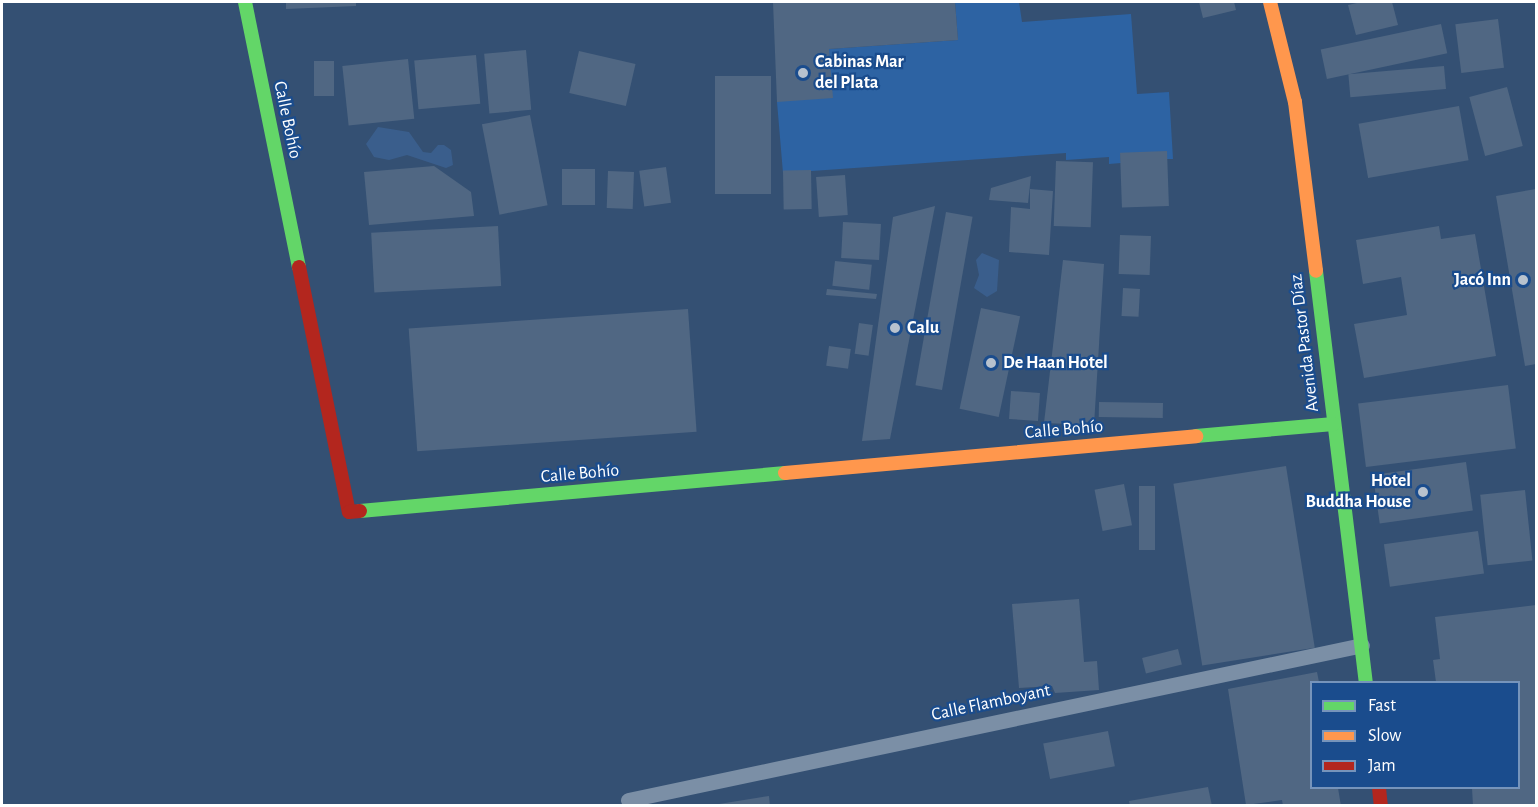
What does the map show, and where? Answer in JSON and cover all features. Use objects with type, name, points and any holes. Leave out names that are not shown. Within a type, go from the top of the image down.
[{"type":"street","name":"Calle Bohío","points":[[245,2],[349,512],[1333,424]]},
{"type":"street","name":"Avenida Pastor Díaz","points":[[1270,2],[1295,102],[1366,681]]},
{"type":"street","points":[[1379,789],[1381,806]]},
{"type":"lane","name":"Calle Flamboyant","points":[[628,800],[1362,645]]},
{"type":"shaded area","points":[[955,2],[1019,2],[1022,22],[1131,14],[1137,94],[1169,92],[1173,159],[1167,159],[1167,152],[1120,154],[1121,163],[1109,164],[1109,157],[1066,160],[1066,153],[783,173],[777,102],[829,49],[958,40]]},
{"type":"shaded area","points":[[378,127],[409,132],[423,152],[431,153],[438,145],[444,145],[451,150],[453,165],[446,168],[407,155],[389,160],[374,157],[366,144]]},
{"type":"shaded area","points":[[982,253],[999,260],[997,291],[987,297],[974,288],[979,275],[976,260]]},
{"type":"building","points":[[286,2],[356,2],[356,6],[286,9]]},
{"type":"building","name":"Cabinas Mar del Plata","points":[[773,2],[955,2],[958,40],[829,49],[833,98],[777,102]]},
{"type":"building","points":[[1199,2],[1234,2],[1236,10],[1203,18]]},
{"type":"building","points":[[1361,2],[1392,2],[1398,25],[1356,35],[1348,5]]},
{"type":"building","points":[[1498,19],[1504,68],[1461,73],[1455,24]]},
{"type":"building","points":[[1441,24],[1447,53],[1327,79],[1321,50]]},
{"type":"building","points":[[526,50],[531,110],[489,113],[484,54]]},
{"type":"building","points":[[579,51],[636,64],[626,106],[569,93]]},
{"type":"building","points":[[476,55],[480,104],[419,109],[414,60]]},
{"type":"building","points":[[408,59],[414,119],[349,126],[342,66]]},
{"type":"building","points":[[314,61],[334,61],[334,96],[314,96]]},
{"type":"building","points":[[1444,66],[1446,89],[1350,97],[1348,74]]},
{"type":"building","points":[[715,76],[771,76],[771,194],[715,194]]},
{"type":"building","points":[[1507,87],[1523,146],[1485,156],[1469,97]]},
{"type":"building","points":[[1459,106],[1469,160],[1368,178],[1359,124]]},
{"type":"building","points":[[530,115],[548,205],[499,215],[482,124]]},
{"type":"building","points":[[1167,151],[1169,206],[1122,208],[1120,153]]},
{"type":"building","points":[[1056,161],[1093,162],[1091,227],[1054,226]]},
{"type":"building","points":[[434,166],[471,192],[474,216],[369,225],[364,172]]},
{"type":"building","points":[[666,167],[671,203],[644,206],[639,171]]},
{"type":"building","points":[[562,169],[595,169],[595,205],[562,205]]},
{"type":"building","points":[[783,170],[811,170],[812,209],[784,209]]},
{"type":"building","points":[[608,171],[634,172],[633,209],[607,208]]},
{"type":"building","points":[[845,175],[848,215],[819,217],[816,177]]},
{"type":"building","points":[[1031,176],[1028,203],[989,200],[991,188]]},
{"type":"building","points":[[1030,189],[1053,191],[1049,255],[1009,252],[1011,207],[1030,209]]},
{"type":"building","name":"Jacó Inn","points":[[1536,189],[1536,364],[1525,366],[1496,196]]},
{"type":"building","name":"Calu","points":[[935,206],[890,439],[862,441],[893,217]]},
{"type":"building","points":[[946,212],[973,217],[942,390],[915,385]]},
{"type":"building","points":[[843,222],[881,224],[879,260],[841,258]]},
{"type":"building","points":[[498,226],[501,286],[374,293],[371,233]]},
{"type":"building","points":[[1439,226],[1441,239],[1475,234],[1496,356],[1364,378],[1354,324],[1407,315],[1401,277],[1363,284],[1356,240]]},
{"type":"building","points":[[1120,235],[1151,236],[1150,275],[1119,274]]},
{"type":"building","points":[[1063,260],[1104,264],[1094,425],[1044,423]]},
{"type":"building","points":[[835,261],[872,265],[869,290],[832,286]]},
{"type":"building","points":[[1123,288],[1140,289],[1139,317],[1122,316]]},
{"type":"building","points":[[827,289],[877,294],[876,299],[826,295]]},
{"type":"building","name":"De Haan Hotel","points":[[981,308],[1020,316],[999,417],[960,409]]},
{"type":"building","points":[[688,309],[697,432],[417,451],[409,329]]},
{"type":"building","points":[[859,323],[873,325],[869,356],[855,354]]},
{"type":"building","points":[[829,346],[851,349],[848,369],[826,366]]},
{"type":"building","points":[[1508,385],[1516,449],[1366,467],[1358,403]]},
{"type":"building","name":"De Haan Hotel","points":[[1011,391],[1040,393],[1038,421],[1009,419]]},
{"type":"building","points":[[1099,402],[1163,403],[1163,418],[1099,417]]},
{"type":"building","name":"Hotel Buddha House","points":[[1466,462],[1473,511],[1380,524],[1373,475]]},
{"type":"building","points":[[1286,466],[1315,648],[1202,666],[1173,484]]},
{"type":"building","points":[[1124,484],[1132,525],[1103,531],[1095,490]]},
{"type":"building","points":[[1139,486],[1155,486],[1155,550],[1139,550]]},
{"type":"building","points":[[1525,490],[1532,561],[1488,565],[1480,495]]},
{"type":"building","points":[[1478,531],[1484,574],[1390,587],[1384,544]]},
{"type":"building","points":[[1079,599],[1084,662],[1097,661],[1099,690],[1055,693],[1052,686],[1019,688],[1012,604]]},
{"type":"building","points":[[1536,605],[1536,806],[1473,806],[1472,789],[1520,789],[1520,681],[1436,681],[1433,660],[1440,659],[1435,617]]},
{"type":"building","points":[[1178,649],[1182,665],[1146,673],[1142,658]]},
{"type":"building","points":[[1317,672],[1319,681],[1310,681],[1310,789],[1338,789],[1341,806],[1283,806],[1282,800],[1246,805],[1228,689]]},
{"type":"building","points":[[1108,731],[1115,766],[1050,779],[1043,744]]},
{"type":"building","points":[[1208,787],[1212,806],[1130,806],[1129,801]]},
{"type":"building","points":[[769,796],[770,806],[719,806],[719,804]]},
{"type":"traffic: fast","points":[[245,2],[299,267]]},
{"type":"traffic: fast","points":[[1316,271],[1366,681]]},
{"type":"traffic: fast","points":[[1196,436],[1333,424]]},
{"type":"traffic: fast","points":[[360,511],[785,473]]},
{"type":"traffic: slow","points":[[1270,2],[1295,102],[1316,271]]},
{"type":"traffic: slow","points":[[785,473],[1196,436]]},
{"type":"traffic: jam","points":[[299,267],[349,512],[360,511]]},
{"type":"traffic: jam","points":[[1379,789],[1381,806]]},
{"type":"place","name":"Cabinas Mar del Plata","points":[[803,73]]},
{"type":"place","name":"Jacó Inn","points":[[1523,280]]},
{"type":"place","name":"Calu","points":[[895,328]]},
{"type":"place","name":"De Haan Hotel","points":[[991,363]]},
{"type":"place","name":"Hotel Buddha House","points":[[1423,492]]}]
